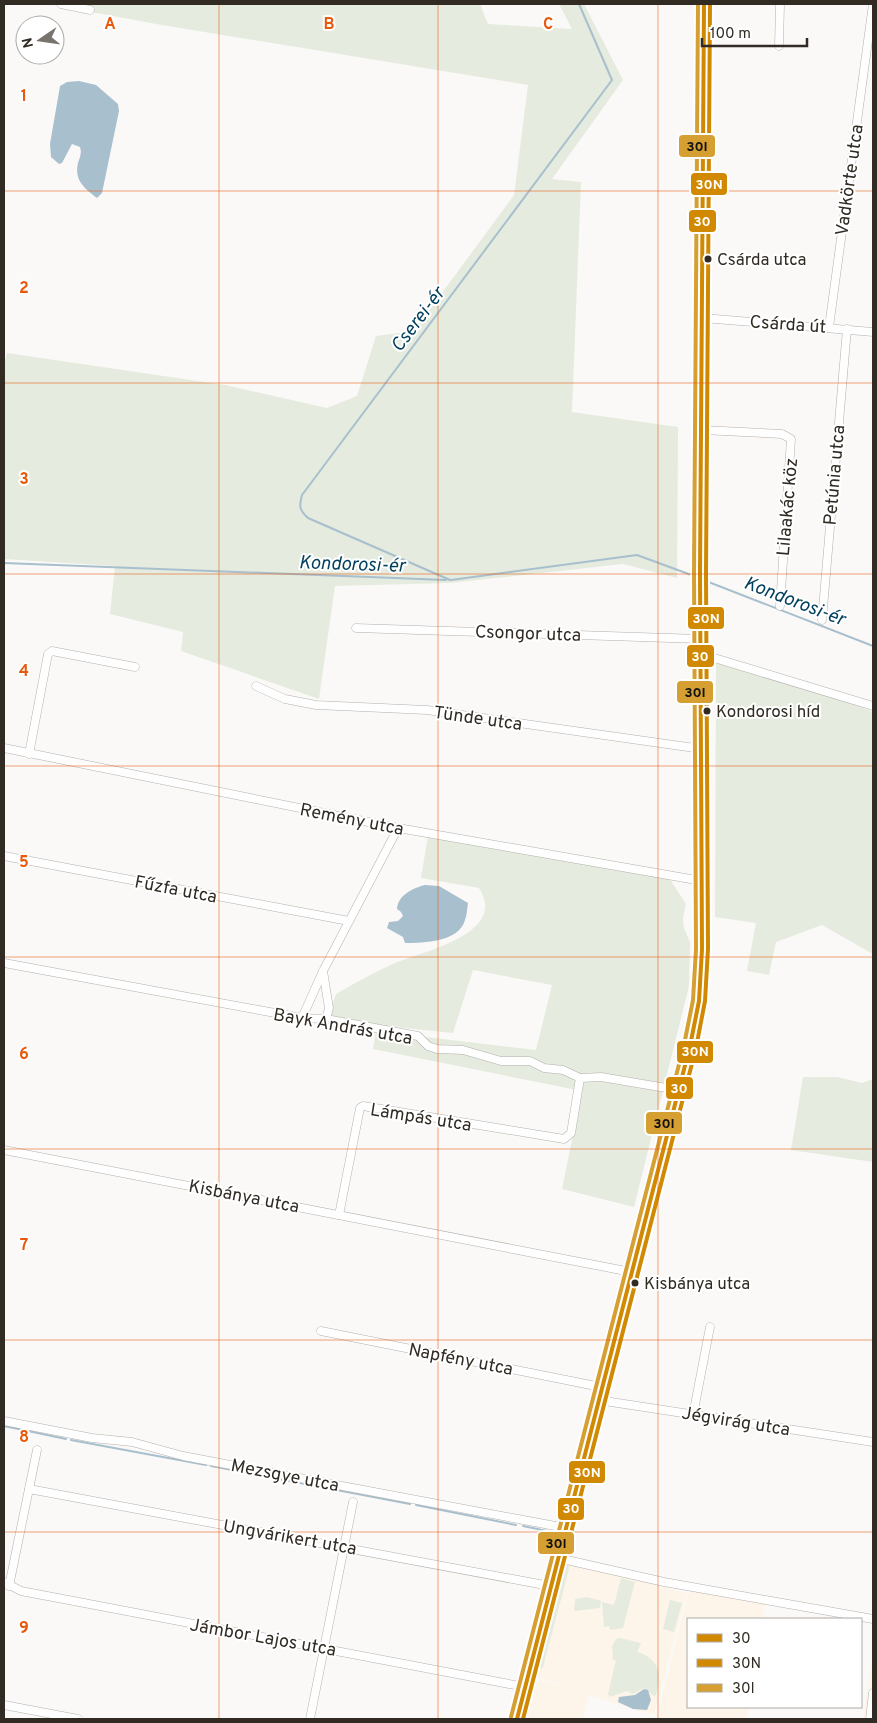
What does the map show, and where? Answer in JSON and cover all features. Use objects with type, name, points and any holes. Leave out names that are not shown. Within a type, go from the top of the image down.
[{"type":"main road","points":[[517,1719],[690,1046],[699,1001],[702,881],[701,639],[704,4]]},
{"type":"street","points":[[61,4],[90,10]]},
{"type":"street","points":[[779,46],[780,4]]},
{"type":"street","name":"Vadkörte utca","points":[[829,327],[873,4]]},
{"type":"street","name":"Csárda út","points":[[703,318],[873,332]]},
{"type":"street","name":"Petúnia utca","points":[[822,620],[847,329]]},
{"type":"street","name":"Lilaakác köz","points":[[702,430],[782,434],[792,439],[780,606]]},
{"type":"street","name":"Csongor utca","points":[[356,628],[701,639]]},
{"type":"street","points":[[29,754],[48,654],[52,652],[135,667]]},
{"type":"street","points":[[701,654],[873,706]]},
{"type":"street","name":"Tünde utca","points":[[256,686],[286,699],[316,705],[427,710],[702,749]]},
{"type":"street","name":"Remény utca","points":[[4,748],[398,828],[702,881]]},
{"type":"street","points":[[302,1018],[323,971],[398,828]]},
{"type":"street","name":"Fűzfa utca","points":[[4,856],[349,921]]},
{"type":"street","name":"Bayk András utca","points":[[4,963],[302,1018],[326,1019],[418,1036],[428,1046],[437,1049],[463,1050],[501,1061],[530,1061],[544,1068],[563,1070],[580,1078],[601,1077],[678,1090]]},
{"type":"street","points":[[323,971],[329,1008],[326,1019]]},
{"type":"street","name":"Lámpás utca","points":[[339,1215],[360,1108],[364,1106],[560,1139],[568,1137],[571,1133],[580,1078]]},
{"type":"street","name":"Kisbánya utca","points":[[4,1150],[631,1272]]},
{"type":"street","points":[[693,1414],[710,1327]]},
{"type":"street","name":"Napfény utca","points":[[321,1331],[602,1387]]},
{"type":"street","name":"Jégvirág utca","points":[[598,1400],[873,1442]]},
{"type":"street","name":"Mezsgye utca","points":[[4,1421],[98,1439],[132,1442],[183,1456],[566,1528]]},
{"type":"street","points":[[6,1584],[37,1450]]},
{"type":"street","name":"Ungvárikert utca","points":[[29,1489],[550,1586]]},
{"type":"street","points":[[310,1719],[353,1502]]},
{"type":"street","points":[[558,1558],[664,1582],[873,1619]]},
{"type":"street","name":"Jámbor Lajos utca","points":[[6,1584],[21,1592],[525,1687]]},
{"type":"street","points":[[870,1719],[873,1693]]},
{"type":"street","points":[[4,1705],[78,1719]]},
{"type":"shaded area","points":[[48,4],[480,4],[488,24],[572,29],[559,4],[584,4],[623,80],[552,179],[581,182],[572,412],[678,427],[677,578],[623,564],[450,583],[335,586],[319,699],[181,651],[183,632],[110,614],[115,566],[4,559],[4,365],[7,353],[225,385],[327,408],[357,396],[376,336],[414,331],[514,195],[528,85],[156,24]]},
{"type":"shaded area","points":[[716,661],[826,693],[873,712],[873,954],[822,925],[776,942],[769,975],[747,971],[756,923],[715,917]]},
{"type":"shaded area","points":[[428,835],[669,878],[686,904],[683,918],[684,928],[690,942],[689,986],[634,1207],[562,1189],[582,1091],[373,1049],[376,1031],[536,1050],[552,985],[473,970],[453,1033],[327,1020],[336,994],[395,963],[458,939],[472,929],[482,918],[485,904],[479,888],[421,878]]},
{"type":"shaded area","points":[[803,1077],[837,1077],[862,1083],[873,1079],[873,1162],[791,1150]]},
{"type":"shaded area","points":[[560,1561],[687,1593],[654,1715],[589,1695],[583,1719],[527,1719],[537,1680],[575,1689],[530,1676]]},
{"type":"shaded area","points":[[564,1563],[568,1564],[569,1569],[543,1667],[536,1672]]},
{"type":"shaded area","points":[[621,1578],[635,1582],[623,1628],[610,1630],[609,1626],[604,1627],[602,1602],[614,1605]]},
{"type":"shaded area","points":[[691,1582],[765,1602],[763,1618],[687,1618],[687,1708],[749,1708],[747,1719],[656,1719]]},
{"type":"shaded area","points":[[587,1597],[601,1601],[600,1608],[574,1611],[575,1599]]},
{"type":"shaded area","points":[[670,1600],[682,1603],[674,1632],[663,1629]]},
{"type":"shaded area","points":[[620,1638],[641,1643],[637,1652],[651,1659],[658,1669],[659,1682],[655,1697],[644,1688],[633,1694],[627,1691],[610,1697],[608,1694],[616,1660],[613,1660],[612,1646],[616,1639]]},
{"type":"shaded area","points":[[873,1649],[873,1719],[863,1719]]},
{"type":"water","points":[[79,81],[96,85],[118,104],[119,111],[102,193],[97,198],[84,187],[77,174],[81,153],[80,147],[72,144],[62,163],[59,164],[51,157],[50,144],[60,86],[67,82]]},
{"type":"water","points":[[425,885],[439,886],[468,903],[466,918],[456,933],[448,937],[431,942],[405,943],[403,937],[387,928],[389,922],[398,921],[403,916],[397,909],[403,896],[411,890]]},
{"type":"water","points":[[644,1689],[648,1690],[651,1700],[647,1710],[633,1709],[618,1702],[619,1697],[635,1695]]},
{"type":"waterway","name":"Cserei-ér","points":[[450,580],[308,518],[301,510],[301,499],[302,495],[612,80],[579,4]]},
{"type":"waterway","name":"Kondorosi-ér","points":[[451,580],[637,555],[694,576]]},
{"type":"waterway","name":"Kondorosi-ér","points":[[4,563],[446,580]]},
{"type":"waterway","name":"Kondorosi-ér","points":[[706,581],[873,646]]},
{"type":"waterway","points":[[4,1426],[66,1439]]},
{"type":"waterway","points":[[71,1440],[206,1465]]},
{"type":"waterway","points":[[211,1466],[410,1504]]},
{"type":"waterway","points":[[416,1505],[516,1525]]},
{"type":"waterway","points":[[523,1526],[552,1532]]},
{"type":"transit line","name":"30I","points":[[511,1717],[684,1045],[693,1000],[696,949],[694,573],[698,4]]},
{"type":"transit line","name":"30","points":[[517,1719],[690,1046],[699,1001],[702,949],[700,573],[704,4]]},
{"type":"transit line","name":"30N","points":[[523,1719],[696,1048],[705,1001],[708,949],[706,573],[710,4]]},
{"type":"place","name":"Csárda utca","points":[[708,259]]},
{"type":"place","name":"Kondorosi híd","points":[[707,711]]},
{"type":"place","name":"Kisbánya utca","points":[[635,1283]]}]
